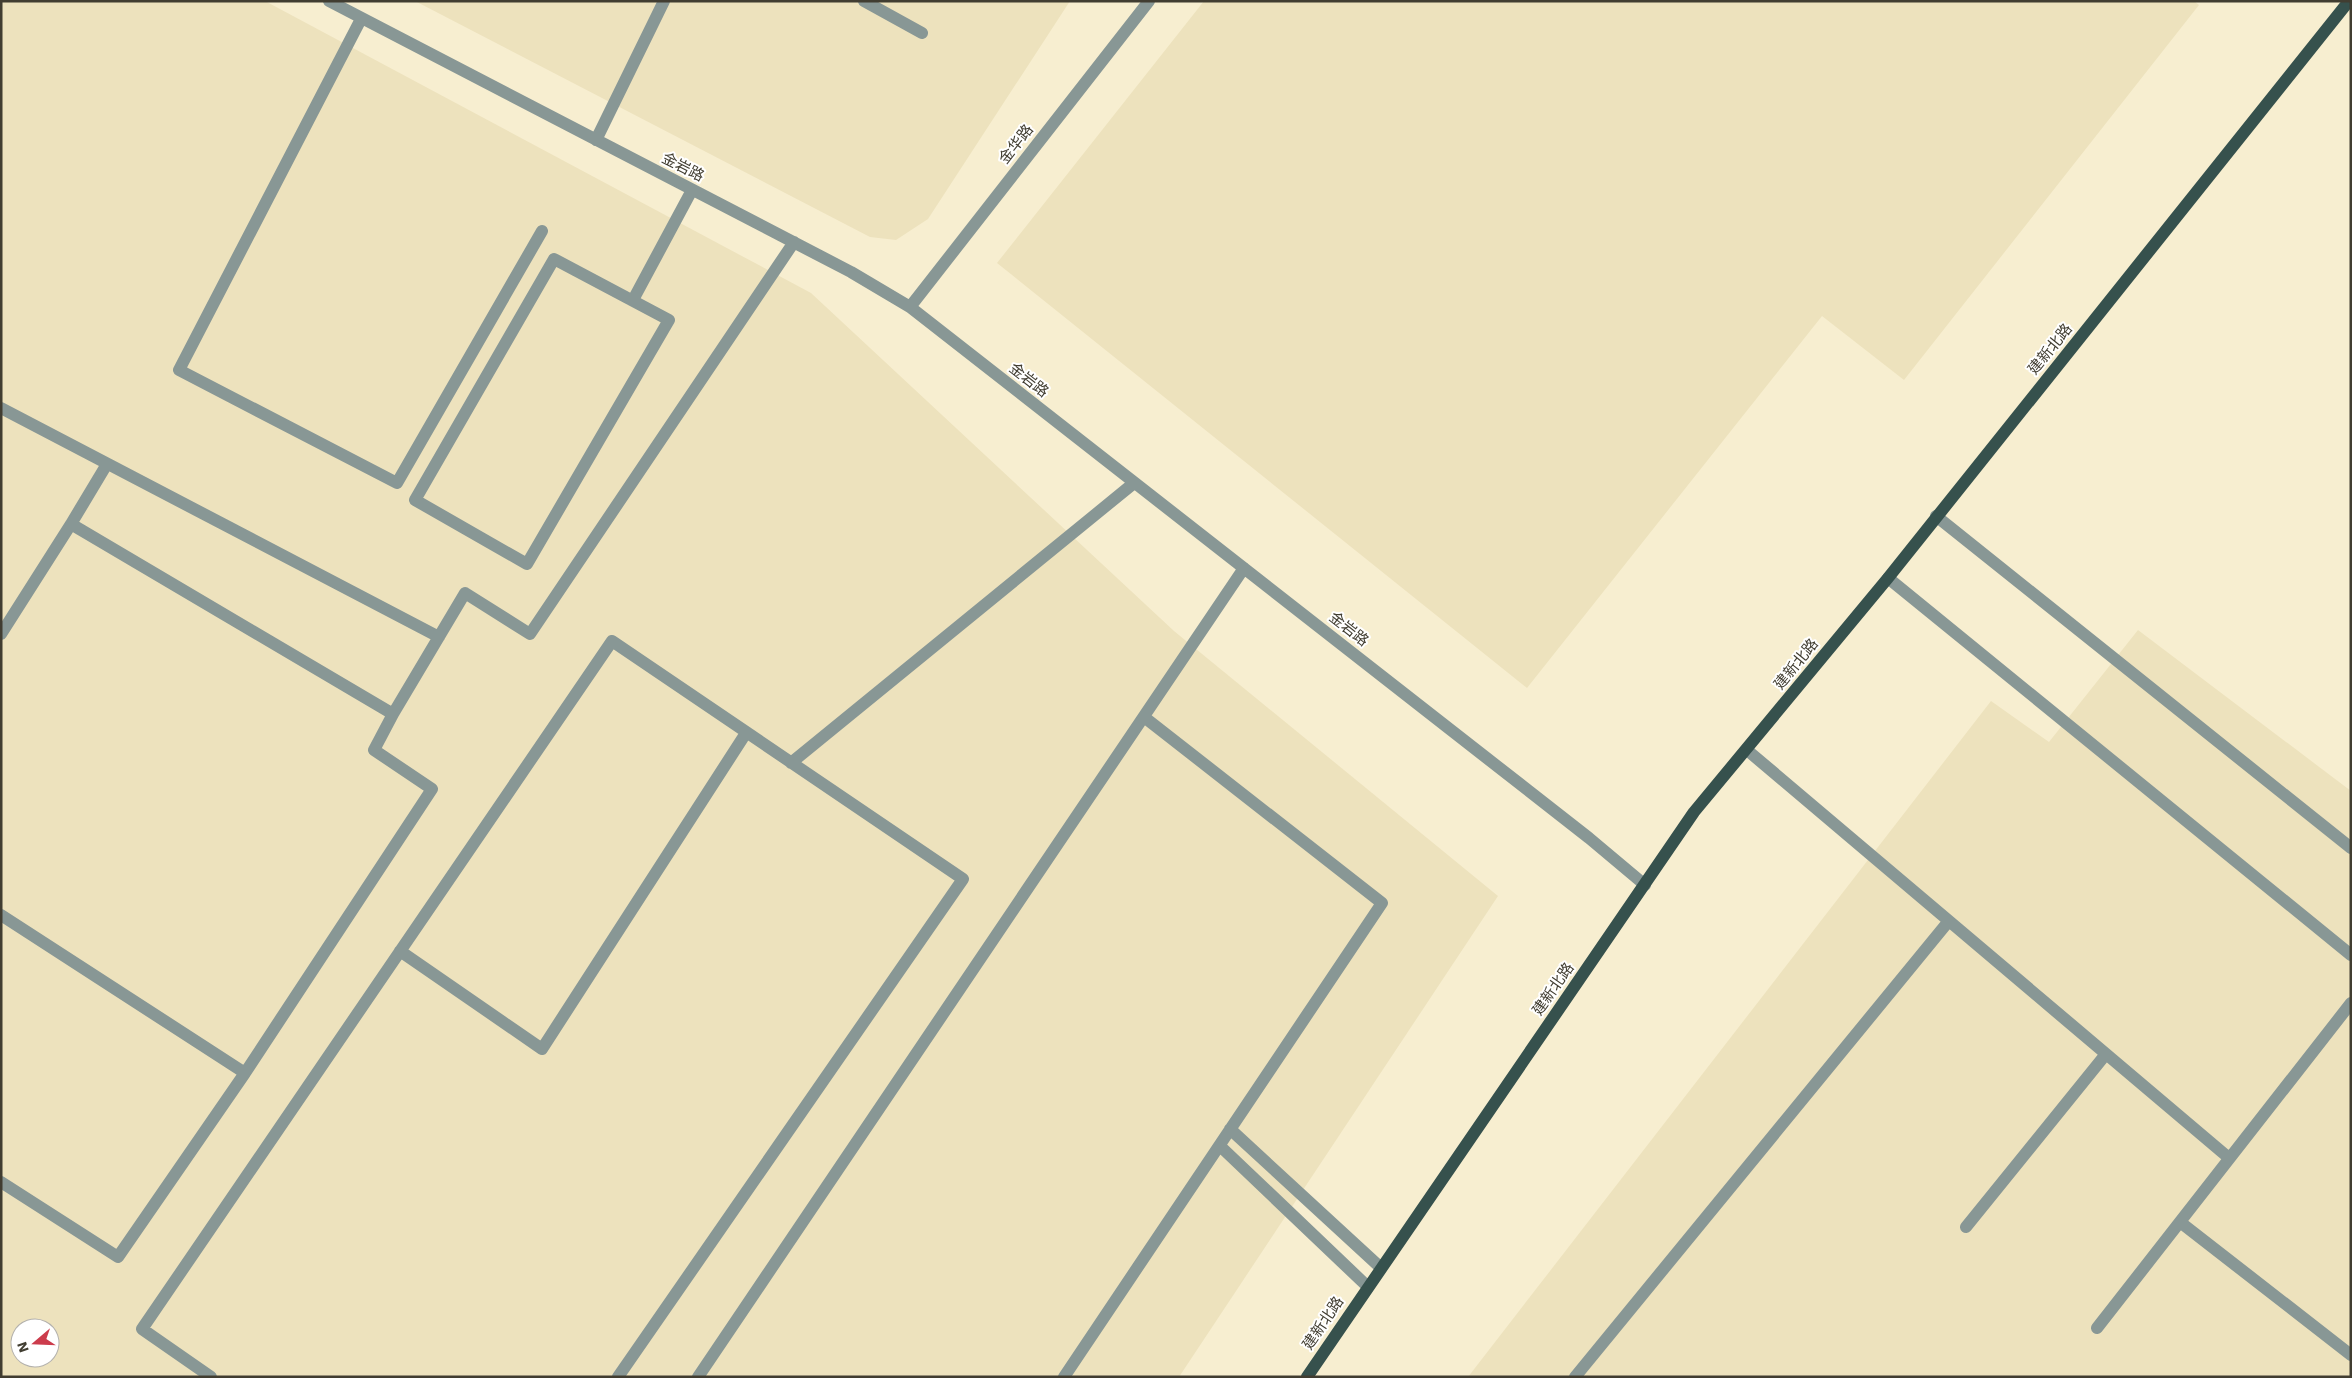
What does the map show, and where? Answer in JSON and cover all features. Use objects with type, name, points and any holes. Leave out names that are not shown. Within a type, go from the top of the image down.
[{"type":"main road","name":"建新北路","points":[[1307,1377],[1380,1268],[1646,885],[1694,812],[1888,578],[2350,1]]},
{"type":"street","name":"金岩路","points":[[329,1],[794,242],[882,289],[910,307],[1589,838],[1646,885]]},
{"type":"street","points":[[596,140],[664,1]]},
{"type":"street","points":[[864,1],[922,33]]},
{"type":"street","name":"金华路","points":[[910,307],[1148,1]]},
{"type":"street","points":[[361,19],[179,370],[397,483],[542,230]]},
{"type":"street","points":[[633,300],[692,190]]},
{"type":"street","points":[[1,1182],[118,1257],[245,1073],[432,790],[374,750],[393,714],[465,593],[530,634],[794,242]]},
{"type":"street","points":[[554,259],[633,300],[669,320],[527,564],[415,500],[554,259]]},
{"type":"street","points":[[1,408],[439,637]]},
{"type":"street","points":[[1,634],[108,464]]},
{"type":"street","points":[[791,763],[1134,483]]},
{"type":"street","points":[[1936,516],[2351,848]]},
{"type":"street","points":[[71,524],[393,714]]},
{"type":"street","points":[[698,1377],[1244,568]]},
{"type":"street","points":[[1888,578],[2351,955]]},
{"type":"street","points":[[211,1377],[142,1329],[612,641],[963,879],[618,1377]]},
{"type":"street","points":[[1064,1377],[1382,903],[1144,717]]},
{"type":"street","points":[[400,951],[542,1049],[746,733]]},
{"type":"street","points":[[1747,750],[2229,1158]]},
{"type":"street","points":[[1,915],[245,1073]]},
{"type":"street","points":[[1574,1377],[1948,922]]},
{"type":"street","points":[[2097,1328],[2351,1003]]},
{"type":"street","points":[[1966,1227],[2106,1054]]},
{"type":"street","points":[[1230,1129],[1380,1268]]},
{"type":"street","points":[[1220,1146],[1368,1287]]},
{"type":"street","points":[[2180,1222],[2351,1355]]},
{"type":"shaded area","points":[[1,1],[265,1],[811,293],[1174,631],[1498,896],[1179,1377],[1,1377]]},
{"type":"shaded area","points":[[415,1],[1070,1],[928,219],[896,240],[870,237]]},
{"type":"shaded area","points":[[1204,1],[2194,1],[2199,5],[1904,380],[1822,316],[1527,688],[997,263]]},
{"type":"shaded area","points":[[2138,630],[2351,791],[2351,1377],[1468,1377],[1991,701],[2049,742]]}]
